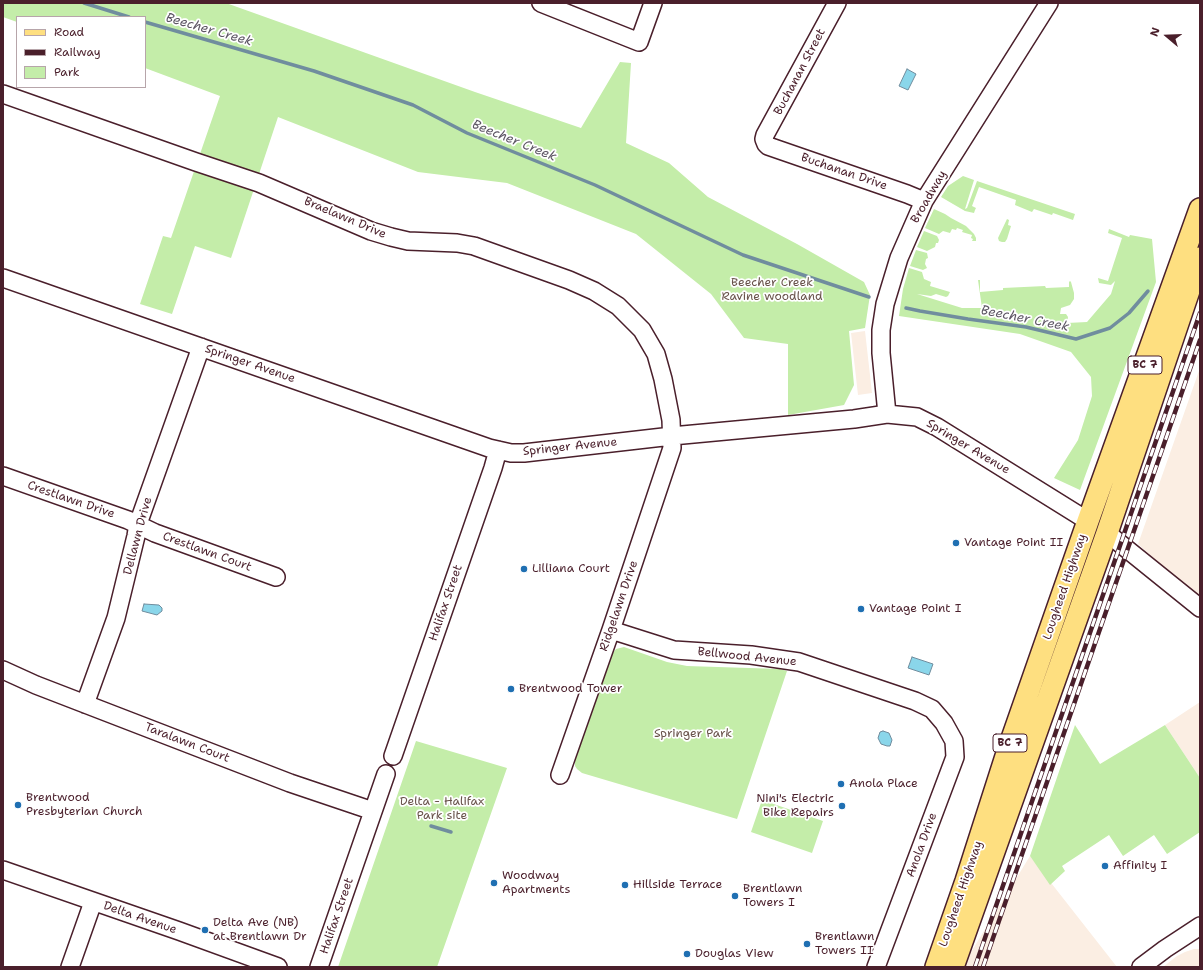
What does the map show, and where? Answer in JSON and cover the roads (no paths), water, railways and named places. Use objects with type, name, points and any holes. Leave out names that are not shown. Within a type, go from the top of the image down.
[{"type":"main road","name":"Lougheed Highway","points":[[936,967],[966,881],[1008,750],[1200,209]]},
{"type":"main road","name":"Lougheed Highway","points":[[953,967],[1107,532],[1200,258]]},
{"type":"street","points":[[541,3],[639,42],[653,3]]},
{"type":"street","name":"Buchanan Street","points":[[765,142],[765,136],[837,3]]},
{"type":"street","name":"Broadway","points":[[888,414],[881,341],[885,304],[899,258],[924,201],[1049,3]]},
{"type":"street","name":"Braelawn Drive","points":[[3,94],[259,183],[371,231],[391,238],[408,241],[457,243],[474,246],[569,280],[594,291],[618,306],[642,330],[656,354],[663,379],[671,420],[672,436]]},
{"type":"street","name":"Buchanan Drive","points":[[765,142],[768,146],[924,201]]},
{"type":"street","name":"Springer Avenue","points":[[3,278],[498,450],[511,453],[524,453],[672,436],[854,419],[888,414],[917,418],[937,426],[1088,521]]},
{"type":"street","name":"Dellawn Drive","points":[[85,704],[116,618],[138,524],[201,347]]},
{"type":"street","name":"Ridgelawn Drive","points":[[560,775],[611,630],[672,448],[672,436]]},
{"type":"street","name":"Halifax Street","points":[[393,756],[498,450]]},
{"type":"street","name":"Crestlawn Drive","points":[[3,476],[138,524]]},
{"type":"street","name":"Crestlawn Court","points":[[138,524],[155,533],[276,577]]},
{"type":"street","points":[[1107,532],[1200,608]]},
{"type":"street","name":"Bellwood Avenue","points":[[611,630],[674,650],[751,655],[799,662],[915,701],[932,709],[944,723]]},
{"type":"street","name":"Taralawn Court","points":[[3,670],[36,685],[290,783],[373,811]]},
{"type":"street","name":"Anola Drive","points":[[876,967],[954,757],[954,741],[944,723]]},
{"type":"street","name":"Halifax Street","points":[[319,967],[386,774]]},
{"type":"street","name":"Delta Avenue","points":[[3,870],[179,931],[267,965]]},
{"type":"street","points":[[70,967],[93,902]]},
{"type":"street","points":[[1142,967],[1165,949],[1200,926]]},
{"type":"water","points":[[907,69],[916,74],[908,90],[899,86]]},
{"type":"water","points":[[144,604],[159,605],[162,608],[162,611],[157,615],[142,611]]},
{"type":"water","points":[[912,657],[933,664],[929,675],[908,668]]},
{"type":"water","points":[[883,731],[889,733],[892,740],[890,746],[881,744],[878,738],[880,732]]},
{"type":"waterway","name":"Beecher Creek","points":[[84,3],[126,16]]},
{"type":"waterway","name":"Beecher Creek","points":[[146,22],[314,71],[413,105],[467,133],[595,185],[743,255],[869,297]]},
{"type":"waterway","name":"Beecher Creek","points":[[906,308],[1026,327],[1076,339],[1110,328],[1129,313],[1148,291]]},
{"type":"waterway","points":[[431,826],[451,832]]},
{"type":"railway","points":[[975,967],[1200,313]]},
{"type":"railway","points":[[983,967],[1200,340]]},
{"type":"place","name":"Vantage Point II","points":[[956,543]]},
{"type":"place","name":"Lilliana Court","points":[[524,569]]},
{"type":"place","name":"Vantage Point I","points":[[861,609]]},
{"type":"place","name":"Brentwood Tower","points":[[511,689]]},
{"type":"place","name":"Anola Place","points":[[841,784]]},
{"type":"place","name":"Brentwood Presbyterian Church","points":[[18,805]]},
{"type":"place","name":"Nini's Electric Bike Repairs","points":[[842,806]]},
{"type":"place","name":"Affinity I","points":[[1105,866]]},
{"type":"place","name":"Woodway Apartments","points":[[494,883]]},
{"type":"place","name":"Hillside Terrace","points":[[625,885]]},
{"type":"place","name":"Brentlawn Towers I","points":[[735,896]]},
{"type":"place","name":"Delta Ave (NB) at Brentlawn Dr","points":[[205,930]]},
{"type":"place","name":"Brentlawn Towers II","points":[[807,944]]},
{"type":"place","name":"Douglas View","points":[[687,954]]},
{"type":"park label","name":"Beecher Creek Ravine woodland","points":[[772,290]]},
{"type":"park label","name":"Springer Park","points":[[693,734]]},
{"type":"park label","name":"Delta - Halifax Park site","points":[[442,809]]}]
